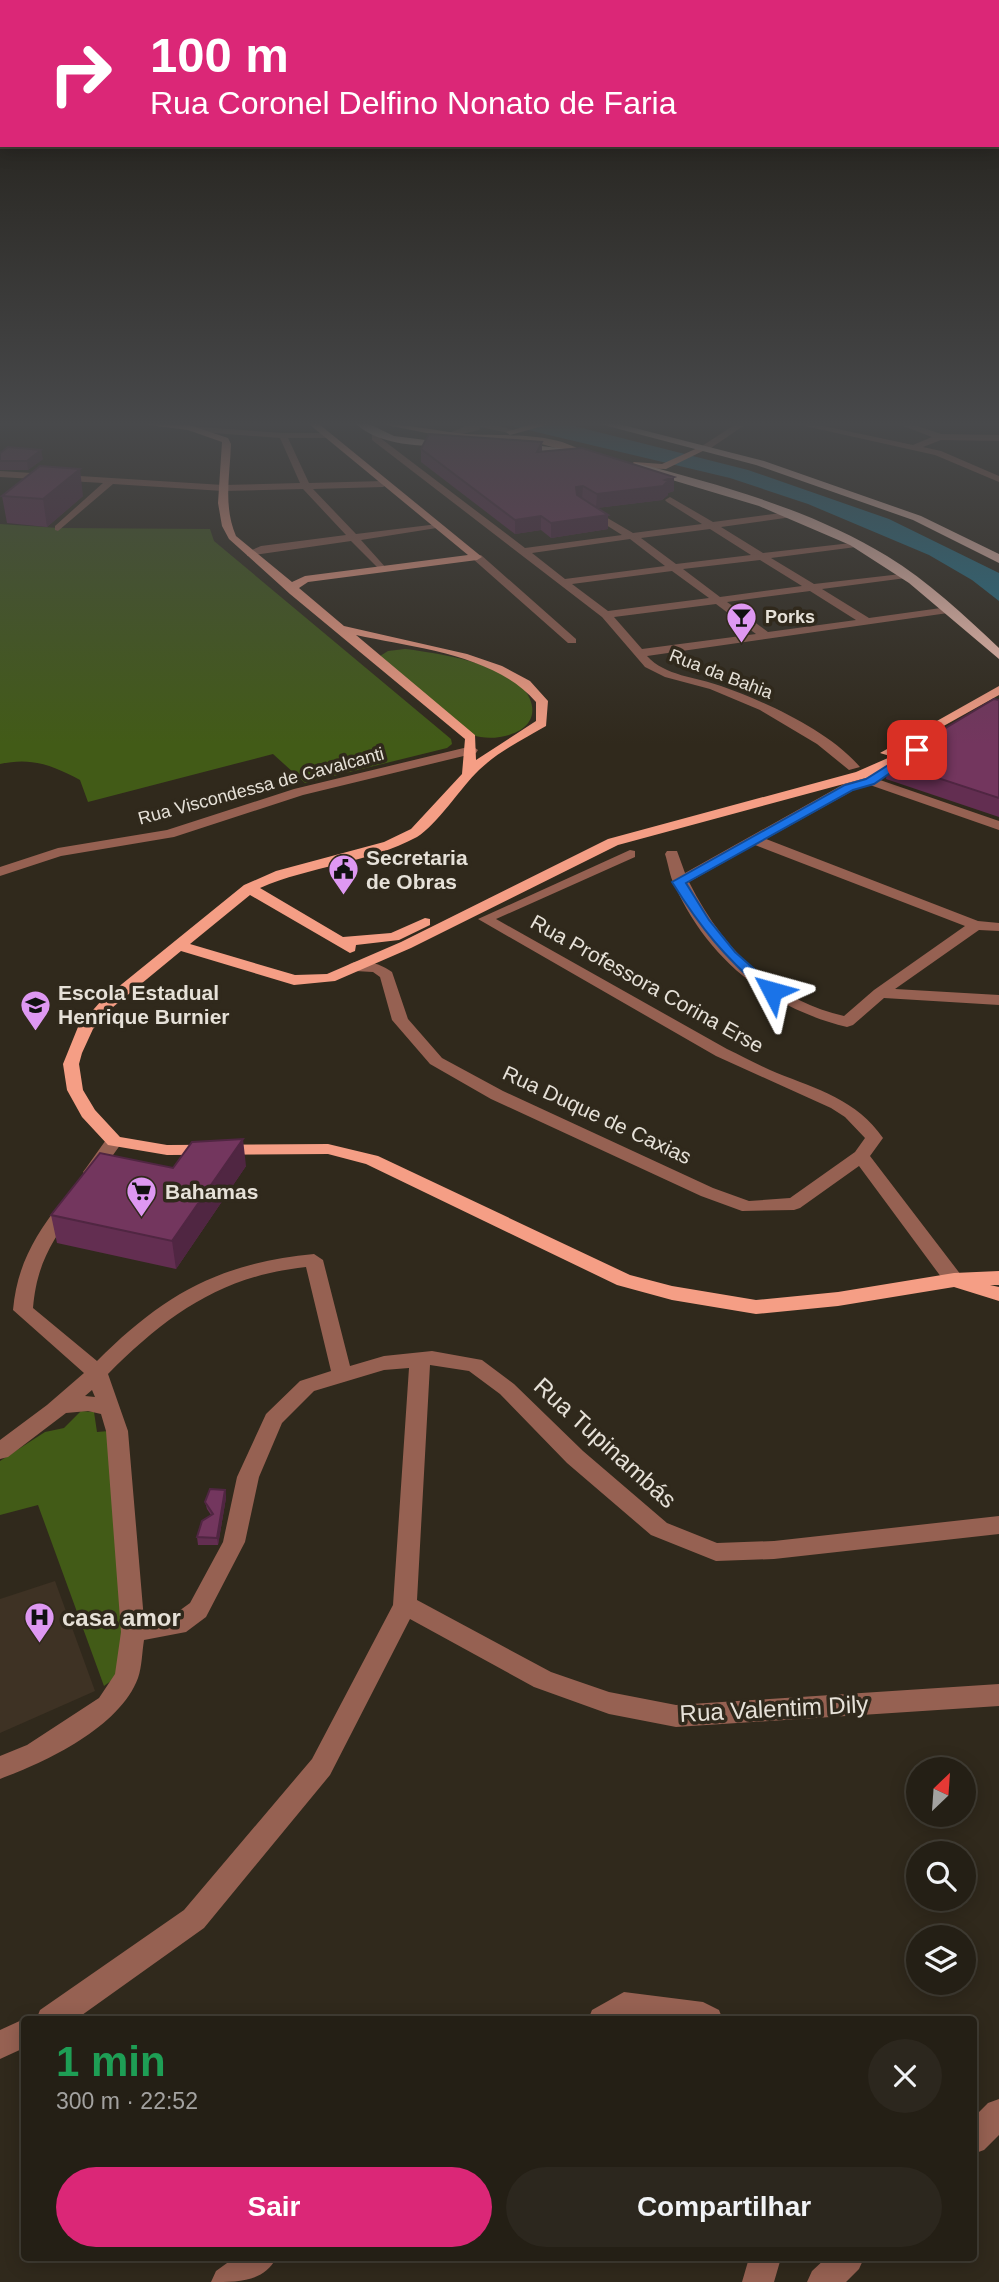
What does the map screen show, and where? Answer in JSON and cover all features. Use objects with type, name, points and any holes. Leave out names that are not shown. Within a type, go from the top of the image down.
[{"type":"highway","points":[[825,530],[856,544],[906,575],[999,655]]},
{"type":"highway","points":[[942,530],[999,559]]},
{"type":"main road","points":[[229,530],[251,555],[469,740],[512,740]]},
{"type":"main road","points":[[443,530],[477,557]]},
{"type":"main road","points":[[274,574],[305,579],[477,557]]},
{"type":"main road","points":[[294,592],[294,586],[305,579]]},
{"type":"main road","points":[[336,627],[488,663],[533,688],[544,702],[545,715],[535,730],[495,751],[468,775],[416,832],[389,845],[281,874],[249,888],[107,1004],[86,1027],[71,1064],[75,1090],[88,1113],[114,1141],[167,1150],[328,1149],[372,1160],[624,1280],[672,1293],[756,1307],[838,1299],[954,1280],[999,1278]]},
{"type":"main road","points":[[370,656],[407,644]]},
{"type":"main road","points":[[178,945],[304,982],[330,978],[400,941],[602,847],[758,797],[862,774],[999,690]]},
{"type":"main road","points":[[917,750],[999,703]]},
{"type":"main road","points":[[965,709],[980,713]]},
{"type":"main road","points":[[468,775],[469,740]]},
{"type":"main road","points":[[249,888],[355,951],[355,966]]},
{"type":"main road","points":[[341,942],[400,941]]},
{"type":"main road","points":[[954,1280],[975,1289],[999,1293]]},
{"type":"street","points":[[345,530],[382,569]]},
{"type":"street","points":[[251,555],[261,549],[410,530]]},
{"type":"street","name":"Rua da Bahia","points":[[496,530],[606,615],[649,665],[669,675],[714,687],[764,707],[821,741],[862,774],[999,825]]},
{"type":"street","points":[[623,530],[723,601],[765,635]]},
{"type":"street","points":[[523,551],[687,530]]},
{"type":"street","points":[[721,530],[869,622]]},
{"type":"street","points":[[564,582],[856,544]]},
{"type":"street","points":[[274,559],[361,549]]},
{"type":"street","points":[[477,557],[572,640]]},
{"type":"street","points":[[606,615],[906,575]]},
{"type":"street","points":[[640,653],[948,610]]},
{"type":"street","name":"Rua Viscondessa de Cavalcanti","points":[[0,872],[58,852],[169,834],[299,792],[450,756],[469,740]]},
{"type":"street","points":[[679,882],[849,788],[862,774],[917,750]]},
{"type":"street","points":[[755,840],[976,925],[999,927]]},
{"type":"street","name":"Rua Professora Corina Erse","points":[[630,854],[485,919],[756,1070],[837,1104],[865,1124],[874,1138],[861,1156]]},
{"type":"street","points":[[672,854],[679,882],[704,922],[754,978],[790,1004],[818,1018],[847,1022],[880,993],[976,925]]},
{"type":"street","name":"Rua Duque de Caxias","points":[[355,966],[383,971],[400,1020],[436,1061],[497,1095],[707,1192],[748,1207],[794,1204],[861,1156]]},
{"type":"street","points":[[880,993],[999,1000]]},
{"type":"street","points":[[0,1768],[36,1752],[108,1706],[127,1676],[134,1632],[117,1431],[97,1372],[23,1310],[24,1283],[33,1252],[114,1141]]},
{"type":"street","points":[[861,1156],[954,1280]]},
{"type":"street","points":[[0,1451],[60,1406],[125,1343],[173,1304],[240,1275],[286,1262],[314,1260],[342,1375]]},
{"type":"street","points":[[56,2016],[194,1919],[321,1768],[405,1605],[426,1359]]},
{"type":"street","name":"Rua Tupinambás","points":[[134,1632],[178,1625],[198,1610],[234,1542],[248,1477],[273,1419],[307,1386],[384,1363],[426,1359],[475,1365],[507,1389],[575,1457],[659,1529],[716,1552],[774,1550],[999,1525]]},
{"type":"street","points":[[60,1406],[88,1403],[110,1409]]},
{"type":"street","name":"Rua Valentim Dily","points":[[405,1605],[543,1680],[609,1703],[676,1716],[999,1695]]},
{"type":"street","points":[[608,2016],[624,2006],[703,2016]]},
{"type":"street","points":[[0,2045],[21,2034]]},
{"type":"street","points":[[977,2135],[999,2114]]},
{"type":"street","points":[[227,2282],[256,2261]]},
{"type":"street","points":[[758,2282],[764,2261]]},
{"type":"street","points":[[822,2282],[845,2261]]},
{"type":"shaded area","name":"casa amor","points":[[55,1581],[95,1691],[0,1733],[0,1599]]},
{"type":"green space","points":[[0,530],[210,530],[214,541],[451,739],[452,744],[447,748],[305,783],[273,754],[88,802],[80,780],[60,770],[22,761],[0,764]]},
{"type":"green space","points":[[405,649],[476,663],[511,679],[524,689],[531,702],[529,722],[522,729],[503,737],[473,735],[380,656],[388,651]]},
{"type":"green space","points":[[81,1411],[94,1412],[97,1432],[109,1431],[124,1634],[119,1675],[104,1686],[38,1505],[0,1515],[0,1461],[45,1432],[64,1428]]},
{"type":"water","points":[[871,530],[912,530],[999,573],[999,601],[972,580],[929,555]]},
{"type":"building","points":[[994,699],[999,700],[999,798],[889,762]]},
{"type":"building","points":[[243,1139],[172,1241],[51,1215],[100,1153],[173,1168],[192,1142]]},
{"type":"building","points":[[210,1489],[225,1490],[217,1538],[197,1537],[202,1521],[213,1514],[205,1502]]},
{"type":"place","name":"Porks","points":[[742,644]]},
{"type":"place","name":"Secretaria de Obras","points":[[343,897]]},
{"type":"place","name":"Escola Estadual Henrique Burnier","points":[[35,1032]]},
{"type":"place","name":"Bahamas","points":[[142,1219]]},
{"type":"place","name":"casa amor","points":[[39,1645]]},
{"type":"route","points":[[772,991],[730,955],[704,922],[679,882],[849,788],[870,781],[917,750]]}]
